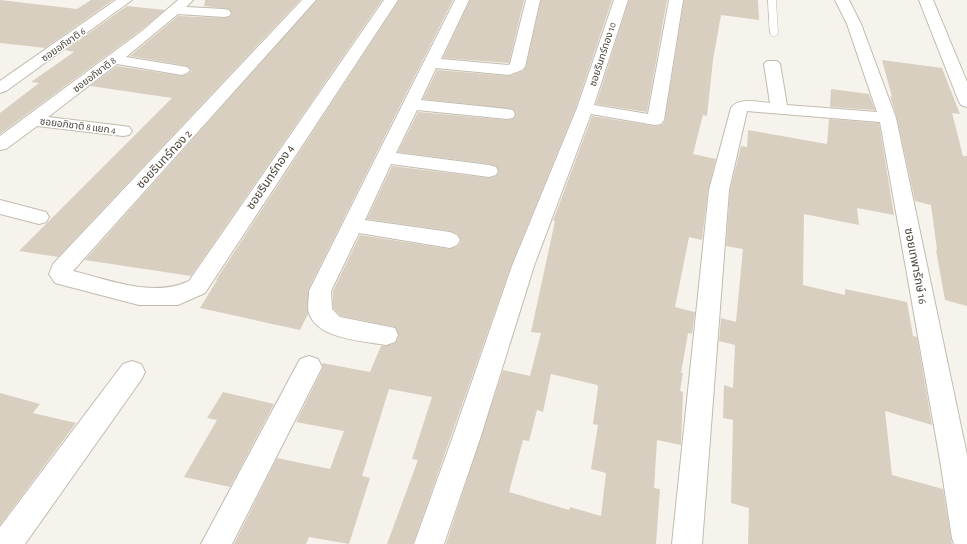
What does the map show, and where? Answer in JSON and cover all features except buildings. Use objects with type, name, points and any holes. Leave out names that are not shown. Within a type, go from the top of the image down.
[{"type":"street","name":"ซอยอภิชาติ 6","points":[[0,88],[125,0]]},
{"type":"street","name":"ซอยรินทร์ทอง 2","points":[[117,291],[70,280],[60,274],[61,270],[175,148],[309,0]]},
{"type":"street","name":"ซอยรินทร์ทอง 4","points":[[117,291],[139,296],[178,296],[197,287],[391,0]]},
{"type":"street","points":[[386,335],[333,325],[320,312],[320,291],[462,0]]},
{"type":"street","points":[[431,63],[509,70],[515,69],[517,67],[533,0]]},
{"type":"street","name":"ซอยรินทร์ทอง 10","points":[[429,544],[466,439],[523,266],[585,108],[621,0]]},
{"type":"street","points":[[585,108],[655,120],[676,0]]},
{"type":"street","name":"ซอยเทพารักษ์ 16","points":[[842,0],[854,24],[888,118],[954,460],[967,538]]},
{"type":"street","points":[[926,0],[967,102]]},
{"type":"street","points":[[181,5],[224,13]]},
{"type":"street","name":"ซอยอภิชาติ 8","points":[[0,145],[113,60],[181,5]]},
{"type":"street","points":[[113,60],[182,70]]},
{"type":"street","points":[[772,64],[779,109]]},
{"type":"street","points":[[411,104],[507,114]]},
{"type":"street","points":[[687,544],[718,190],[739,108],[744,106],[888,118]]},
{"type":"street","name":"ซอยอภิชาติ 8 แยก 4","points":[[33,120],[123,131]]},
{"type":"street","points":[[385,158],[489,171]]},
{"type":"street","points":[[0,207],[39,216]]},
{"type":"street","points":[[352,225],[450,240]]},
{"type":"street","points":[[216,544],[309,367]]},
{"type":"street","points":[[6,544],[132,372]]},
{"type":"lane","points":[[772,0],[774,34]]}]
